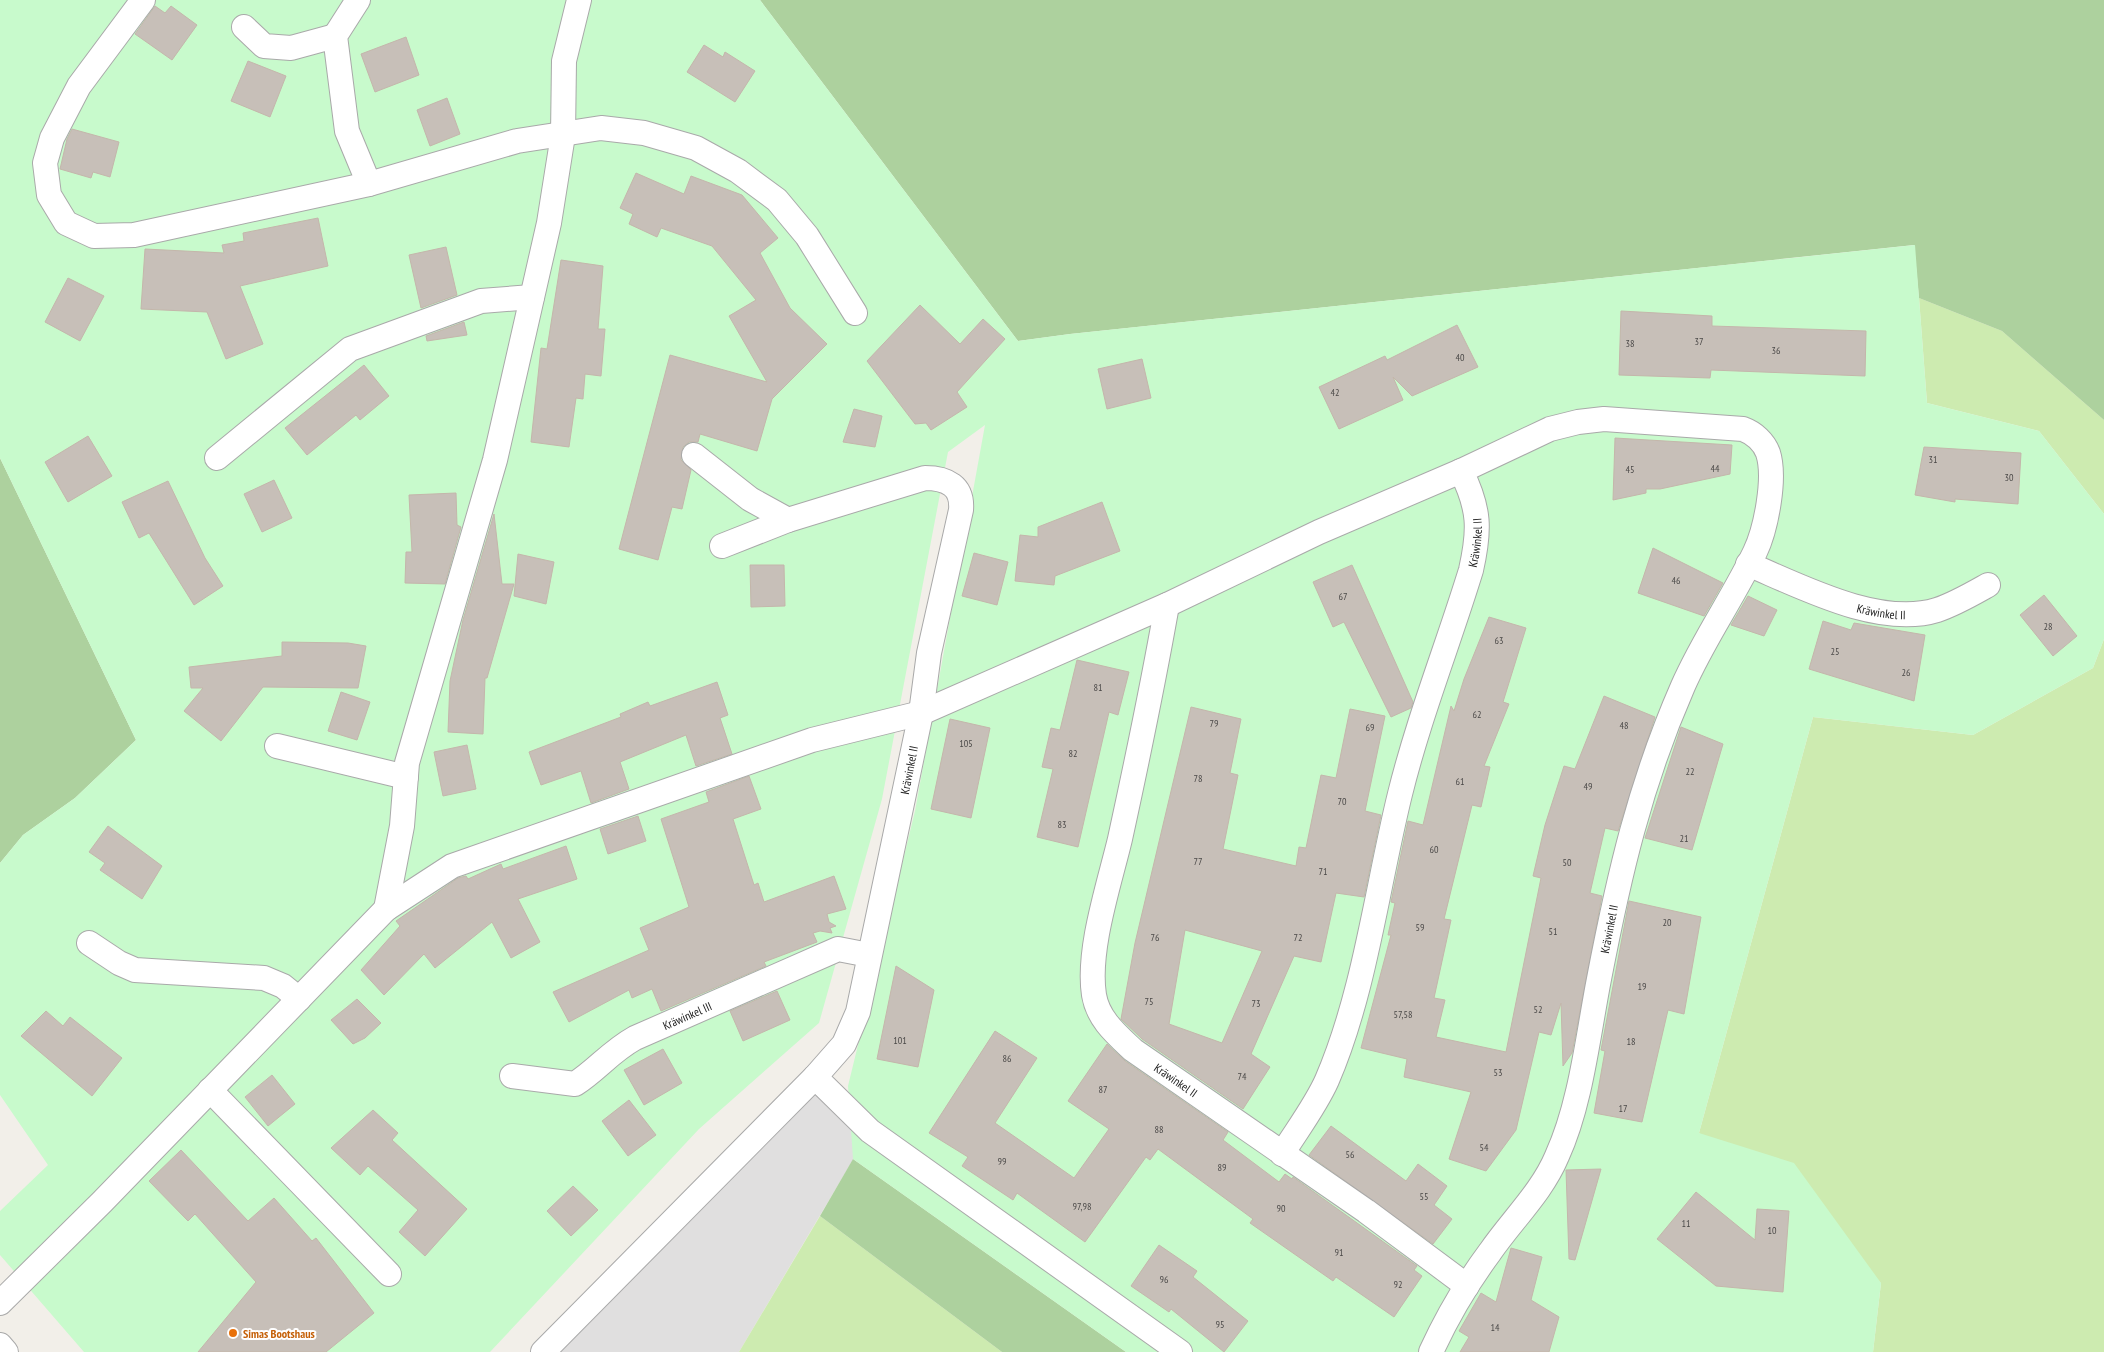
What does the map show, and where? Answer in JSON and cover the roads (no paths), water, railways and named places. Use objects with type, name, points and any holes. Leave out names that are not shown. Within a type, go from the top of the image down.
[{"type":"lane","points":[[143,0],[79,86],[52,138],[45,163],[50,195],[66,223],[94,236],[134,236],[369,184],[517,141],[601,128],[644,133],[696,148],[738,171],[777,200],[806,236],[855,314]]},
{"type":"lane","points":[[358,0],[335,36],[347,131],[369,184]]},
{"type":"lane","points":[[386,909],[402,826],[407,763],[494,460],[549,223],[563,134],[564,61],[579,0]]},
{"type":"lane","points":[[244,27],[264,46],[291,48],[335,36]]},
{"type":"lane","points":[[217,458],[350,349],[481,301],[532,297]]},
{"type":"lane","name":"Kräwinkel II","points":[[544,1352],[815,1077],[844,1044],[858,1012],[921,713],[1167,605],[1318,532],[1461,471],[1550,429],[1584,421],[1635,420],[1743,429],[1762,443],[1767,451],[1770,465],[1765,518],[1756,551],[1694,660],[1664,730],[1642,791],[1620,877],[1576,1092],[1557,1156],[1530,1200],[1490,1251],[1449,1314],[1431,1352]]},
{"type":"lane","points":[[694,455],[750,499],[788,520]]},
{"type":"lane","name":"Kräwinkel II","points":[[1282,1154],[1326,1082],[1339,1049],[1352,1007],[1388,845],[1415,738],[1471,570],[1476,544],[1478,513],[1473,494],[1461,471]]},
{"type":"lane","points":[[0,1304],[102,1202],[386,909],[452,866],[812,740],[921,713],[929,653],[961,510],[959,492],[947,480],[925,478],[788,520],[722,546]]},
{"type":"lane","name":"Kräwinkel II","points":[[1748,564],[1838,602],[1886,612],[1921,613],[1938,610],[1988,585]]},
{"type":"lane","name":"Kräwinkel II","points":[[1167,605],[1139,754],[1094,954],[1093,985],[1095,1002],[1109,1027],[1133,1050],[1366,1211],[1467,1286]]},
{"type":"lane","points":[[277,746],[406,777]]},
{"type":"lane","points":[[89,943],[119,963],[135,970],[264,978],[283,986],[299,999]]},
{"type":"lane","name":"Kräwinkel III","points":[[512,1076],[575,1084],[592,1072],[601,1061],[616,1049],[635,1038],[838,949],[869,955]]},
{"type":"lane","points":[[815,1077],[870,1131],[1180,1352]]},
{"type":"lane","points":[[210,1090],[389,1274]]},
{"type":"lane","points":[[0,1346],[6,1352]]},
{"type":"place","name":"Simas Bootshaus","points":[[233,1333]]}]
